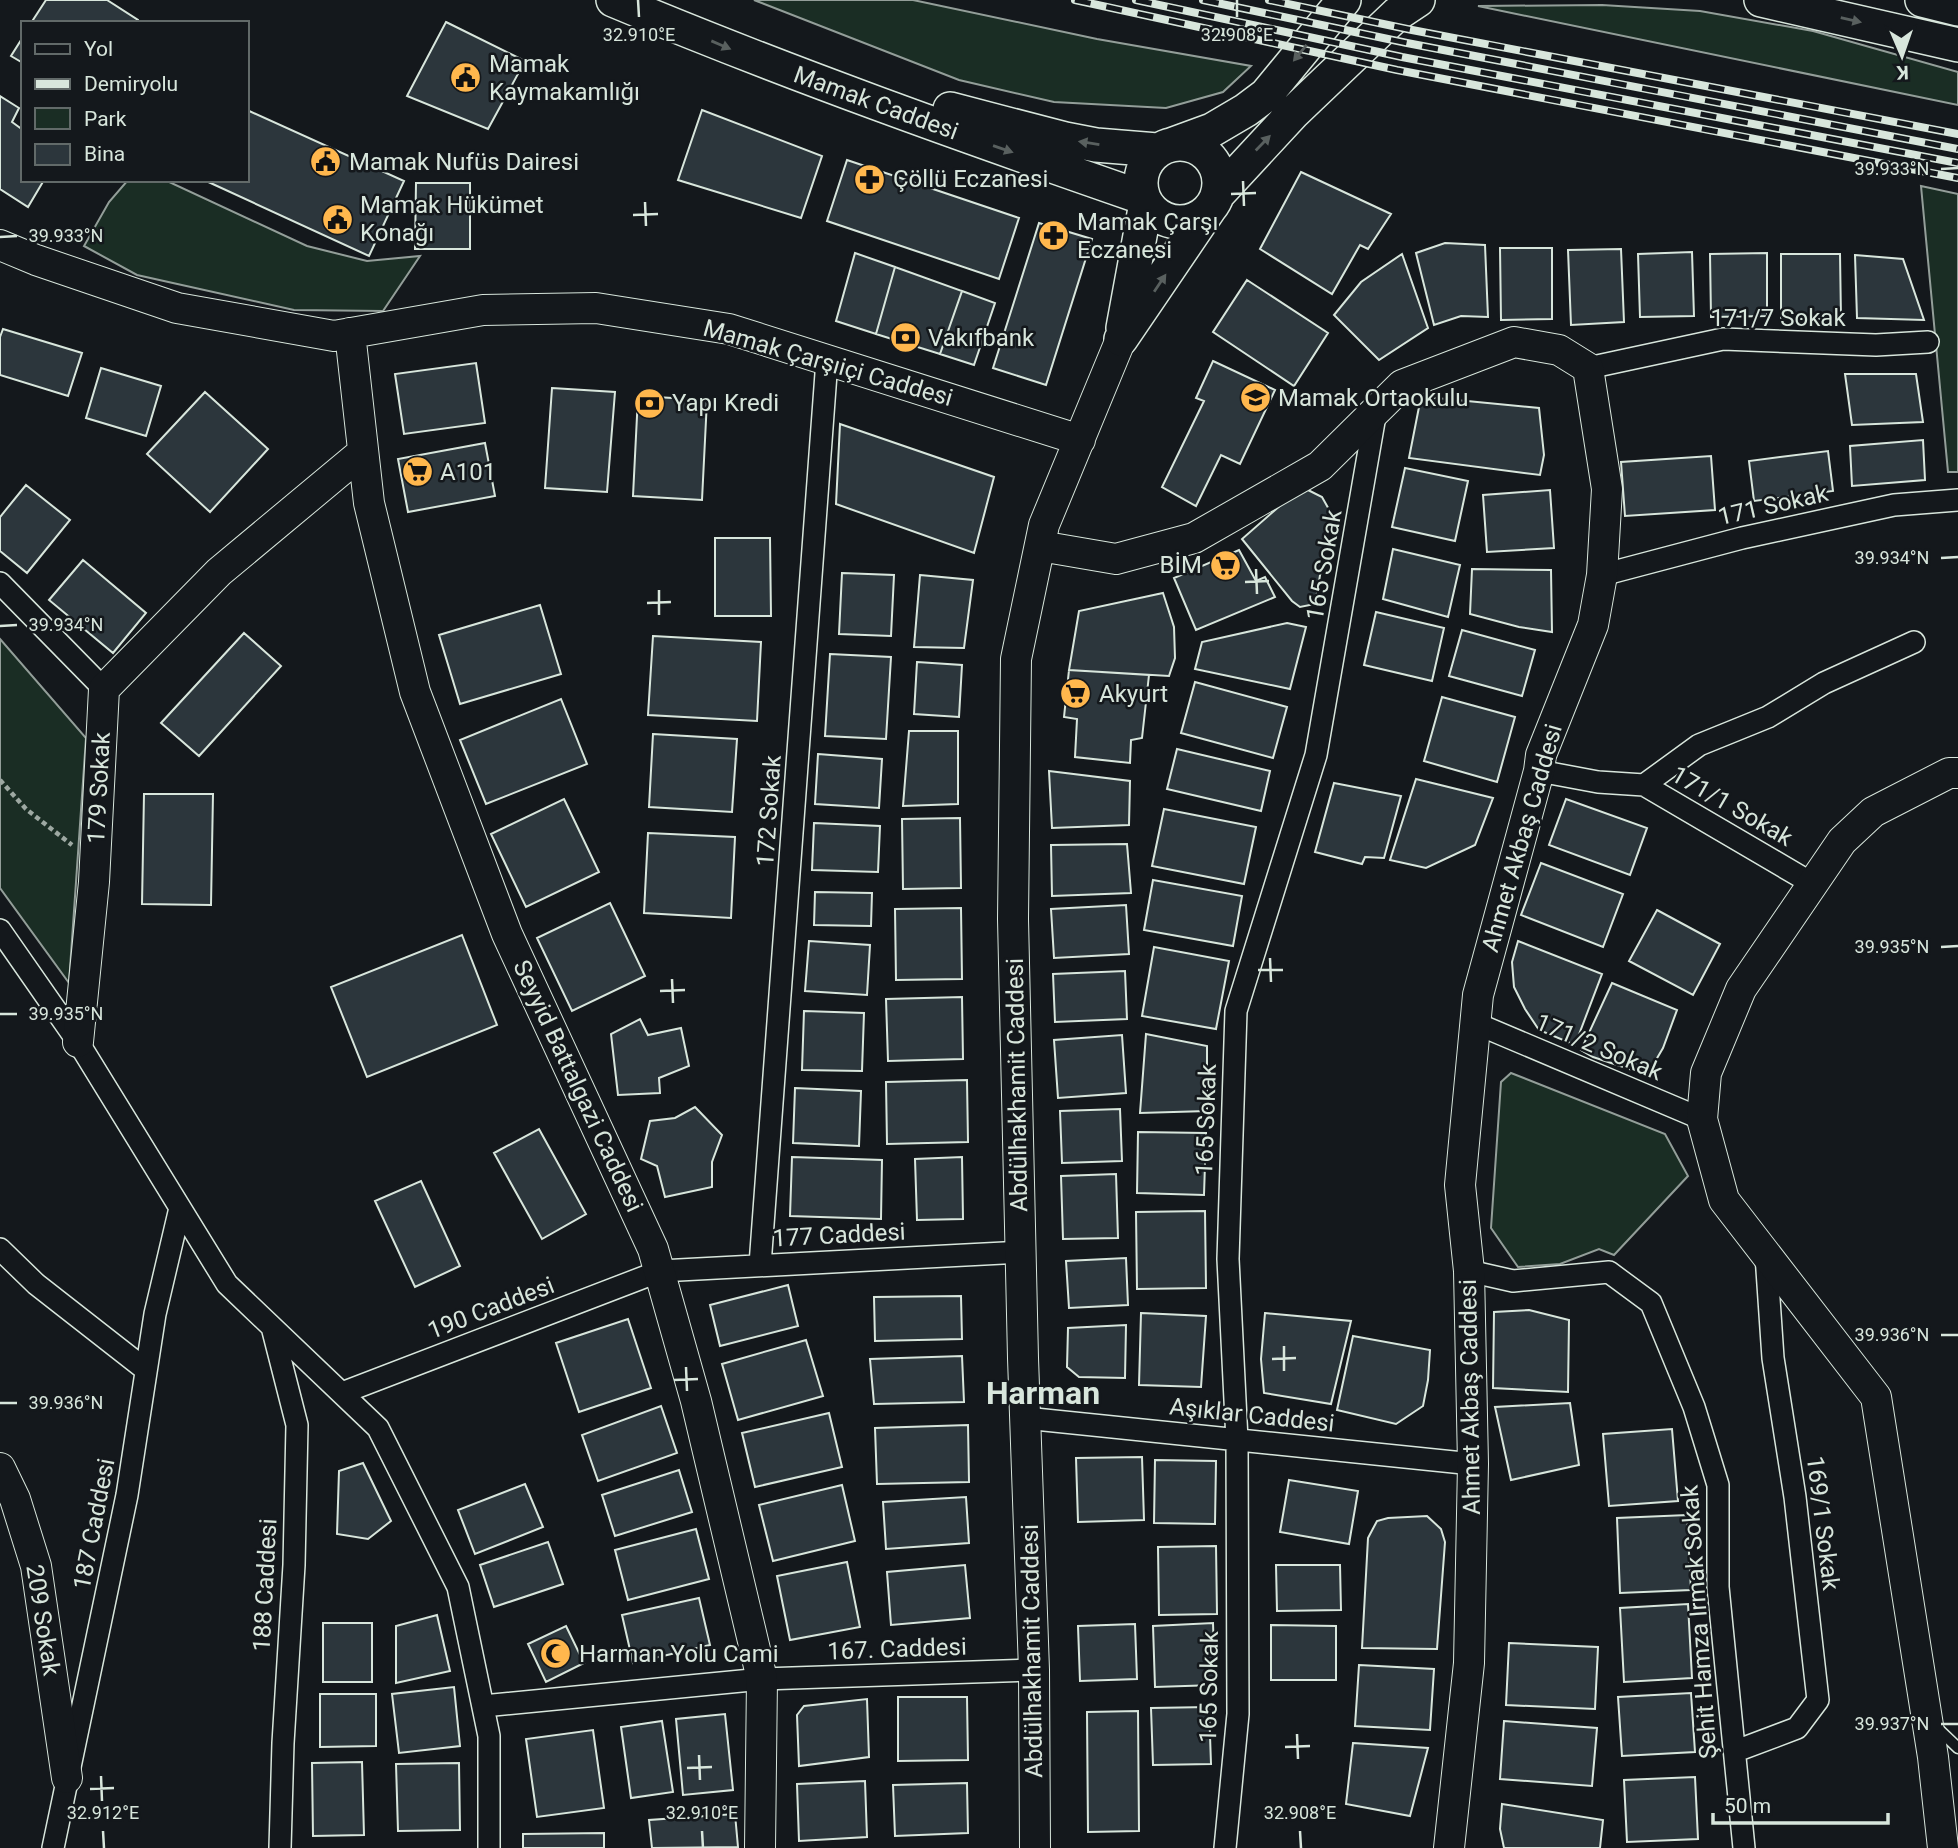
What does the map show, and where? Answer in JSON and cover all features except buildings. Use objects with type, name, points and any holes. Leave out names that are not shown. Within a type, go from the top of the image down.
[{"type":"main road","name":"Mamak Caddesi","points":[[613,0],[843,92],[1144,201]]},
{"type":"main road","name":"Mamak Caddesi","points":[[671,0],[845,71],[947,108],[1096,145],[1164,147],[1212,130],[1266,95],[1344,0]]},
{"type":"main road","points":[[1144,201],[1154,213],[1165,220],[1178,223],[1202,216],[1293,113],[1397,14],[1418,0]]},
{"type":"main road","points":[[1761,0],[1958,45]]},
{"type":"main road","points":[[1922,0],[1958,9]]},
{"type":"main road","points":[[1184,144],[1198,148],[1209,156],[1216,167],[1220,181],[1215,200],[1121,340],[1144,201],[1140,179],[1143,167],[1164,147],[1184,144]]},
{"type":"street","name":"Mamak Çarşıiçi Caddesi","points":[[0,245],[177,308],[334,336],[483,310],[596,309],[729,330],[1080,440]]},
{"type":"street","name":"Seyyid Battalgazi Caddesi","points":[[350,333],[369,503],[415,692],[507,934],[653,1249],[696,1401],[762,1679],[760,1848]]},
{"type":"street","name":"171/7 Sokak","points":[[1588,368],[1723,339],[1876,345],[1928,342]]},
{"type":"street","name":"Abdülhakhamit Caddesi","points":[[1035,1848],[1034,1670],[1013,919],[1016,659],[1044,524],[1121,340]]},
{"type":"street","points":[[1040,547],[1116,559],[1194,538],[1320,466],[1402,385],[1514,342],[1559,350],[1588,368]]},
{"type":"street","name":"172 Sokak","points":[[760,1265],[827,360]]},
{"type":"street","name":"Ahmet Akbaş Caddesi","points":[[1449,1848],[1469,1663],[1473,1464],[1469,1271],[1460,1185],[1475,1023],[1478,995],[1539,771],[1541,755],[1593,625],[1602,575],[1606,489],[1588,368]]},
{"type":"street","name":"165 Sokak","points":[[1225,1848],[1238,1714],[1237,1440],[1228,1259],[1236,1011],[1316,755],[1376,410]]},
{"type":"street","points":[[0,583],[104,689],[219,572],[363,452]]},
{"type":"street","name":"171 Sokak","points":[[1602,575],[1742,538],[1894,505],[1958,500]]},
{"type":"street","points":[[1644,785],[1699,745],[1768,717],[1824,683],[1914,642]]},
{"type":"street","name":"179 Sokak","points":[[78,1042],[95,863],[104,689]]},
{"type":"street","name":"171/1 Sokak","points":[[1539,771],[1598,782],[1644,785],[1813,884]]},
{"type":"street","points":[[1943,1848],[1927,1718],[1877,1397],[1724,1200],[1702,1119],[1706,1073],[1741,989],[1842,841],[1872,812],[1949,773],[1958,773]]},
{"type":"street","points":[[0,930],[78,1042],[227,1284],[378,1428],[458,1587],[489,1736],[489,1848]]},
{"type":"street","name":"171/2 Sokak","points":[[1475,1023],[1702,1119]]},
{"type":"street","name":"187 Caddesi","points":[[52,1848],[128,1495],[155,1314],[180,1208]]},
{"type":"street","points":[[0,1249],[36,1284],[146,1370]]},
{"type":"street","name":"177 Caddesi","points":[[660,1271],[1021,1252]]},
{"type":"street","name":"169/1 Sokak","points":[[1736,1751],[1797,1728],[1818,1700],[1795,1497],[1773,1358],[1766,1253]]},
{"type":"street","name":"190 Caddesi","points":[[342,1394],[660,1271]]},
{"type":"street","name":"Şehit Hamza Irmak Sokak","points":[[1469,1271],[1513,1281],[1609,1272],[1651,1303],[1694,1407],[1718,1485],[1718,1587],[1744,1848]]},
{"type":"street","name":"188 Caddesi","points":[[272,1327],[297,1425],[294,1565],[283,1743],[280,1848]]},
{"type":"street","name":"Aşıklar Caddesi","points":[[1025,1418],[1473,1464]]},
{"type":"street","name":"209 Sokak","points":[[0,1468],[15,1499],[36,1566],[67,1778]]},
{"type":"street","name":"167. Caddesi","points":[[483,1706],[762,1679],[1034,1670]]},
{"type":"lane","points":[[1927,1718],[1958,1748]]},
{"type":"path","points":[[0,780],[26,809],[95,863]]},
{"type":"green space","points":[[754,0],[913,0],[1097,39],[1251,66],[1223,92],[1166,108],[1054,102],[959,80]]},
{"type":"green space","points":[[1602,5],[1700,11],[1813,31],[1958,72],[1958,105],[1478,6]]},
{"type":"green space","points":[[126,182],[169,182],[307,246],[367,261],[420,256],[383,311],[294,310],[137,275],[84,246],[109,202]]},
{"type":"green space","points":[[1921,186],[1958,194],[1958,472],[1948,472]]},
{"type":"green space","points":[[0,639],[86,738],[69,983],[0,888]]},
{"type":"green space","points":[[1511,1073],[1665,1134],[1688,1176],[1614,1255],[1599,1249],[1560,1264],[1518,1267],[1491,1228],[1501,1082]]},
{"type":"railway","points":[[1075,0],[1397,70],[1958,178]]},
{"type":"railway","points":[[1136,0],[1402,57],[1958,163]]},
{"type":"railway","points":[[1203,0],[1407,43],[1958,149]]},
{"type":"railway","points":[[1269,0],[1412,30],[1958,134]]},
{"type":"place","name":"Mamak Kaymakamlığı","points":[[466,78]]},
{"type":"place","name":"Mamak Nufüs Dairesi","points":[[326,162]]},
{"type":"place","name":"Çöllü Eczanesi","points":[[870,179]]},
{"type":"place","name":"Mamak Hükümet Konağı","points":[[337,219]]},
{"type":"place","name":"Mamak Çarşı Eczanesi","points":[[1054,236]]},
{"type":"place","name":"Vakıfbank","points":[[905,338]]},
{"type":"place","name":"Mamak Ortaokulu","points":[[1255,398]]},
{"type":"place","name":"Yapı Kredi","points":[[649,403]]},
{"type":"place","name":"A101","points":[[417,472]]},
{"type":"place","name":"BİM","points":[[1225,565]]},
{"type":"place","name":"Akyurt","points":[[1076,694]]},
{"type":"place","name":"Harman Yolu Cami","points":[[556,1654]]},
{"type":"district","name":"Harman","points":[[1043,1393]]}]
